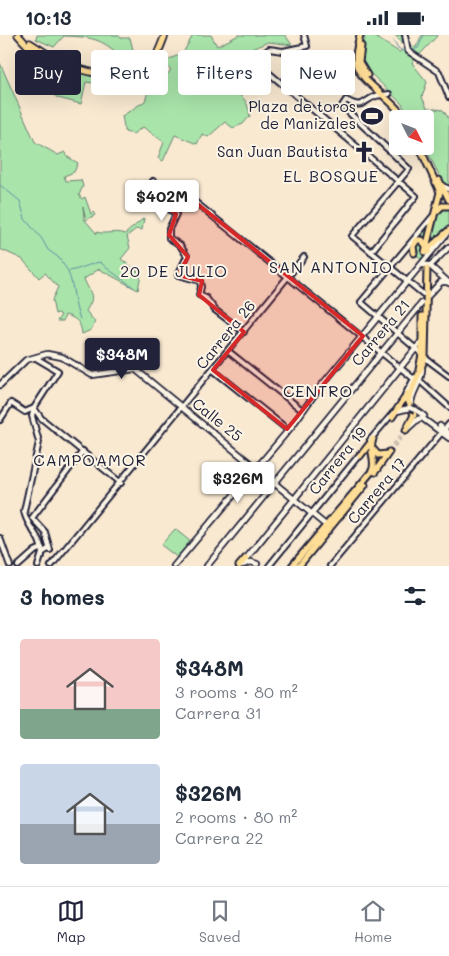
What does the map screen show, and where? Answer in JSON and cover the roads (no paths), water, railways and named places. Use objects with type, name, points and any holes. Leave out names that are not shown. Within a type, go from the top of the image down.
[{"type":"highway","points":[[18,35],[30,49],[43,57],[124,79],[138,76],[146,70],[154,60],[164,35]]},
{"type":"highway","points":[[24,37],[48,55],[111,74],[132,75],[148,65],[164,35]]},
{"type":"main road","points":[[362,35],[359,57],[361,67],[366,75],[402,110]]},
{"type":"main road","points":[[425,155],[449,200]]},
{"type":"main road","points":[[440,185],[449,189]]},
{"type":"main road","points":[[440,185],[440,197],[426,252],[449,230]]},
{"type":"main road","points":[[436,212],[442,206],[449,207]]},
{"type":"main road","points":[[423,356],[421,342],[426,265],[449,230]]},
{"type":"main road","points":[[414,253],[413,244],[417,240],[422,240],[426,246]]},
{"type":"main road","points":[[174,566],[408,282],[449,247]]},
{"type":"main road","points":[[426,265],[448,283]]},
{"type":"main road","name":"Carrera 21","points":[[207,566],[424,298],[441,282],[448,283]]},
{"type":"main road","points":[[412,408],[411,398],[420,381],[423,356],[424,298]]},
{"type":"main road","points":[[241,566],[421,342]]},
{"type":"main road","name":"Calle 25","points":[[34,357],[53,355],[62,357],[87,373],[99,375],[135,369],[328,527]]},
{"type":"main road","points":[[0,385],[17,368],[34,357]]},
{"type":"main road","points":[[394,414],[406,398],[421,368]]},
{"type":"main road","points":[[407,429],[414,415],[409,404],[409,397],[421,368]]},
{"type":"main road","points":[[394,414],[401,408],[412,408],[443,431],[449,438]]},
{"type":"main road","points":[[407,429],[419,418],[449,433]]},
{"type":"main road","points":[[296,566],[389,452],[383,455],[377,454],[373,450],[373,440]]},
{"type":"main road","points":[[360,456],[373,440]]},
{"type":"main road","points":[[296,566],[372,471],[374,464],[371,451],[373,440]]},
{"type":"main road","points":[[241,566],[251,562],[257,564]]},
{"type":"street","points":[[304,35],[308,46],[283,51],[271,48],[257,59],[257,63],[416,196],[371,252]]},
{"type":"street","points":[[404,35],[408,51],[439,72],[449,97]]},
{"type":"street","points":[[387,95],[377,95],[363,105],[355,105],[346,100],[342,106],[409,169],[352,236],[408,282],[424,298]]},
{"type":"street","points":[[244,332],[215,310],[206,298],[198,295],[201,287],[200,281],[179,276],[178,273],[187,258],[183,249],[171,240],[169,235],[176,214],[147,192],[155,183],[171,197],[195,202],[289,276],[414,379]]},
{"type":"street","points":[[436,212],[360,301],[449,376]]},
{"type":"street","name":"Carrera 26","points":[[52,566],[122,483],[304,257]]},
{"type":"street","points":[[228,351],[302,410]]},
{"type":"street","points":[[34,357],[58,371],[34,407],[32,416],[39,442],[24,511],[28,523],[38,535],[42,556]]},
{"type":"street","name":"Carrera 19","points":[[270,566],[403,400],[421,368]]},
{"type":"street","points":[[213,370],[287,429]]},
{"type":"street","points":[[420,381],[449,407]]},
{"type":"street","points":[[0,420],[11,403],[25,412],[34,407]]},
{"type":"street","points":[[34,407],[47,423],[122,483]]},
{"type":"street","name":"Carrera 17","points":[[330,566],[449,424]]},
{"type":"street","points":[[49,549],[45,532],[32,518],[83,451]]},
{"type":"street","points":[[0,538],[10,566]]},
{"type":"street","points":[[18,566],[35,551],[42,548],[49,549],[58,557]]},
{"type":"street","points":[[38,566],[43,551],[49,549]]},
{"type":"waterway","points":[[394,41],[398,48],[406,53],[418,48],[424,35]]},
{"type":"waterway","points":[[0,185],[20,201],[25,219],[42,239],[48,250],[58,257],[68,271],[100,262],[133,287]]},
{"type":"waterway","points":[[68,272],[80,319]]},
{"type":"tunnel","points":[[389,452],[406,430]]},
{"type":"place","name":"Plaza de toros de Manizales","points":[[372,116]]},
{"type":"place","name":"San Juan Bautista","points":[[364,152]]},
{"type":"district","name":"EL BOSQUE","points":[[331,176]]},
{"type":"district","name":"SAN ANTONIO","points":[[331,267]]},
{"type":"district","name":"20 DE JULIO","points":[[174,271]]},
{"type":"district","name":"CENTRO","points":[[318,391]]},
{"type":"district","name":"CAMPOAMOR","points":[[90,460]]}]
